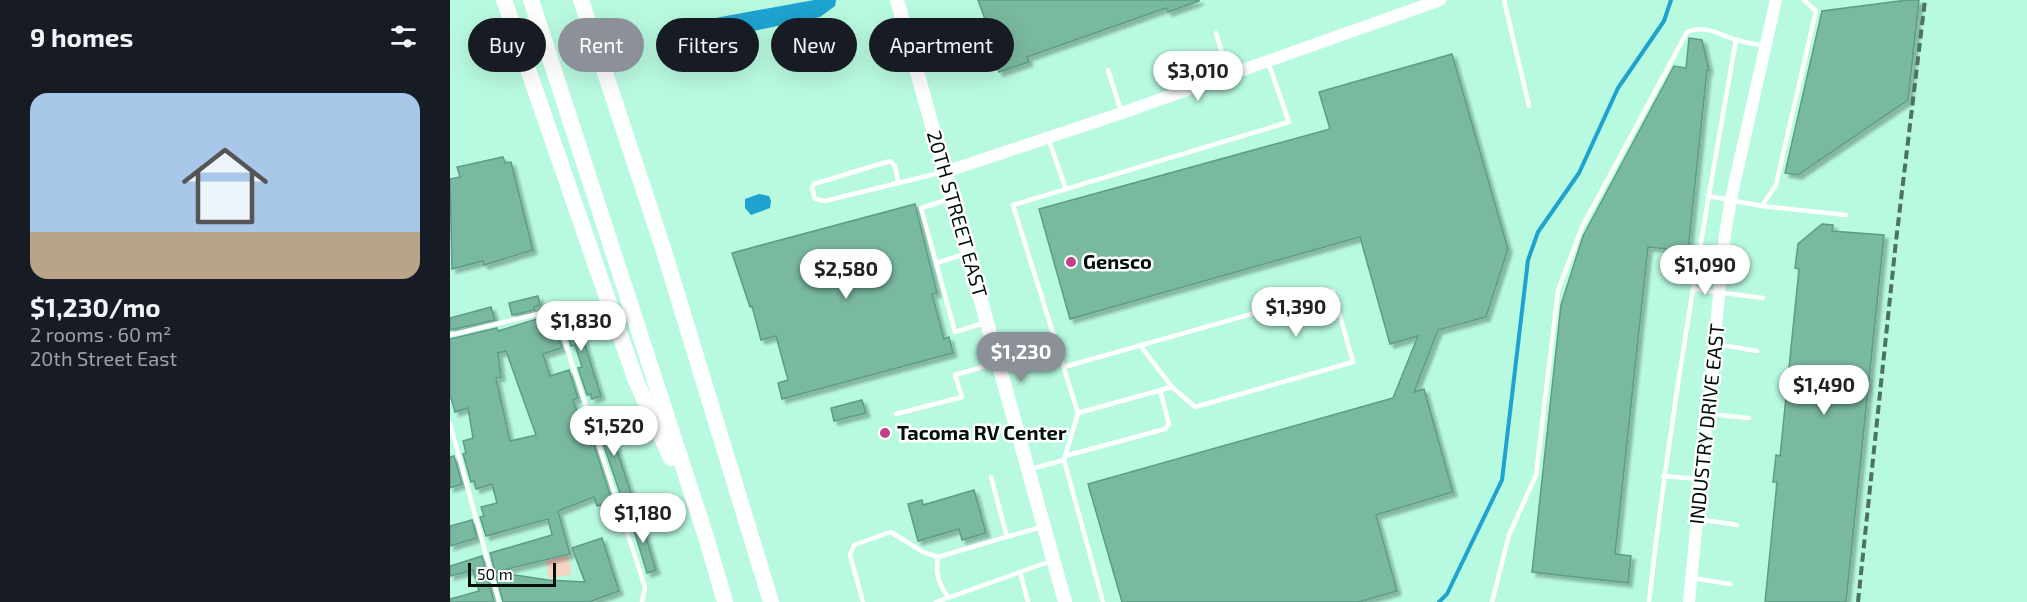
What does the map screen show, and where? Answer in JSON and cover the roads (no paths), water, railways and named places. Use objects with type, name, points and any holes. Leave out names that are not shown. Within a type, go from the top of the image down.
[{"type":"highway","points":[[504,0],[636,381],[706,537]]},
{"type":"highway","points":[[531,0],[706,537],[725,602]]},
{"type":"highway","points":[[581,0],[663,248],[771,602]]},
{"type":"main road","name":"20TH STREET EAST","points":[[897,0],[1065,602]]},
{"type":"street","points":[[945,172],[1229,75],[1420,3],[1440,0]]},
{"type":"street","name":"INDUSTRY DRIVE EAST","points":[[1689,602],[1731,201],[1776,0]]},
{"type":"lane","points":[[1504,0],[1529,106]]},
{"type":"lane","points":[[1762,206],[1776,185],[1816,11],[1804,0]]},
{"type":"lane","points":[[1492,602],[1509,535],[1536,475],[1558,291],[1582,227],[1687,32],[1696,28],[1707,28],[1736,40],[1765,46]]},
{"type":"lane","points":[[1216,33],[1229,75]]},
{"type":"lane","points":[[1649,602],[1663,476],[1708,196],[1736,40]]},
{"type":"lane","points":[[1103,602],[1064,458],[1078,413],[1013,205],[1288,122],[1268,61]]},
{"type":"lane","points":[[1108,70],[1122,113]]},
{"type":"lane","points":[[1048,138],[1066,189]]},
{"type":"lane","points":[[898,182],[895,166],[890,161],[814,184],[812,188],[815,199],[825,201],[945,172]]},
{"type":"lane","points":[[1708,196],[1762,206],[1846,215]]},
{"type":"lane","points":[[953,198],[921,208],[936,264],[955,332],[987,322]]},
{"type":"lane","points":[[936,264],[968,253]]},
{"type":"lane","points":[[1693,289],[1762,298]]},
{"type":"lane","points":[[1064,367],[1140,345],[1333,291],[1353,362],[1195,407],[1172,387],[1140,345]]},
{"type":"lane","points":[[450,335],[546,312],[557,318],[645,587],[642,602]]},
{"type":"lane","points":[[1716,344],[1757,351]]},
{"type":"lane","points":[[896,414],[962,397],[955,375],[999,362]]},
{"type":"lane","points":[[1078,413],[1172,387]]},
{"type":"lane","points":[[1028,470],[1165,429],[1169,424],[1160,390]]},
{"type":"lane","points":[[1709,414],[1749,418]]},
{"type":"lane","points":[[450,424],[500,602]]},
{"type":"lane","points":[[1663,476],[1702,480]]},
{"type":"lane","points":[[991,477],[1007,537]]},
{"type":"lane","points":[[1698,519],[1737,525]]},
{"type":"lane","points":[[863,602],[850,555],[854,544],[891,532],[923,552],[938,557],[1044,526]]},
{"type":"lane","points":[[938,557],[936,570],[941,587],[950,598]]},
{"type":"lane","points":[[936,602],[1054,560]]},
{"type":"lane","points":[[1020,572],[1028,602]]},
{"type":"lane","points":[[1692,578],[1730,584]]},
{"type":"water","points":[[814,0],[836,0],[835,6],[820,17],[771,18],[771,27],[759,30],[759,18],[715,18]]},
{"type":"water","points":[[759,194],[769,196],[770,208],[751,215],[745,208],[745,199]]},
{"type":"waterway","points":[[1439,602],[1447,594],[1502,480],[1528,260],[1538,232],[1579,173],[1618,88],[1664,21],[1671,0]]},
{"type":"railway","points":[[1858,602],[1896,241],[1925,0]]},
{"type":"place","name":"Gensco","points":[[1071,262]]},
{"type":"place","name":"Tacoma RV Center","points":[[885,433]]}]
